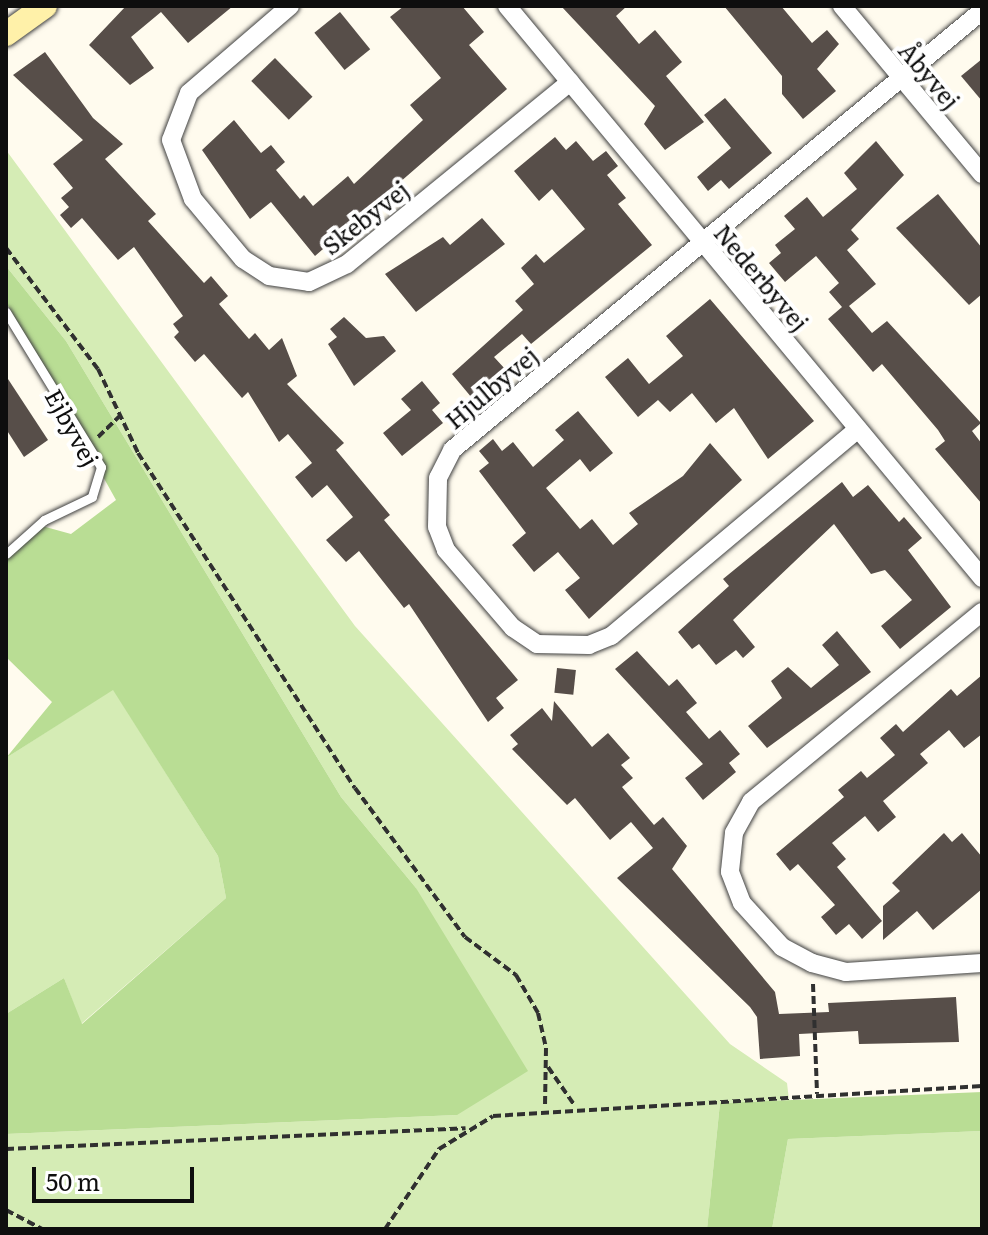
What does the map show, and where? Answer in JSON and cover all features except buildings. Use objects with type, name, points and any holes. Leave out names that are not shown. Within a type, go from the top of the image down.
[{"type":"street","points":[[6,34],[45,6]]},
{"type":"street","name":"Skebyvej","points":[[290,6],[189,93],[171,140],[179,177],[193,199],[243,259],[269,276],[309,282],[347,264],[570,82]]},
{"type":"street","name":"Nederbyvej","points":[[507,6],[982,578]]},
{"type":"street","name":"Åbyvej","points":[[842,6],[982,174]]},
{"type":"street","name":"Hjulbyvej","points":[[858,429],[611,636],[589,645],[537,644],[513,628],[446,550],[433,503],[452,450],[982,11]]},
{"type":"street","points":[[982,612],[751,802],[734,833],[730,872],[742,903],[782,947],[812,963],[846,972],[982,963]]},
{"type":"lane","name":"Ejbyvej","points":[[6,312],[101,467],[92,497],[44,520],[6,554]]},
{"type":"path","points":[[6,248],[63,315],[120,416],[355,788],[465,937],[516,975],[538,1013],[546,1065],[545,1107]]},
{"type":"path","points":[[87,446],[120,416]]},
{"type":"path","points":[[812,963],[817,1094]]},
{"type":"path","points":[[546,1065],[575,1106]]},
{"type":"path","points":[[6,1149],[468,1128],[545,1107],[982,1086]]},
{"type":"path","points":[[385,1229],[439,1149],[468,1128]]},
{"type":"path","points":[[6,1210],[42,1229]]},
{"type":"green space","points":[[6,150],[355,626],[730,1044],[787,1083],[789,1100],[720,1103],[707,1229],[6,1229],[6,1134],[457,1115],[416,888],[341,797],[66,341],[6,266]]},
{"type":"green space","points":[[6,266],[66,341],[341,797],[416,888],[528,1071],[457,1115],[6,1134],[6,1014],[64,978],[82,1024],[226,898],[218,856],[113,690],[6,758],[52,702],[6,657],[6,558],[42,526],[71,534],[116,500],[6,302]]},
{"type":"green space","points":[[113,689],[218,856],[226,898],[81,1024],[64,978],[6,1014],[6,758]]},
{"type":"green space","points":[[982,1092],[982,1131],[788,1139],[772,1229],[707,1229],[720,1103]]},
{"type":"green space","points":[[982,1131],[982,1229],[772,1229],[788,1139]]}]
